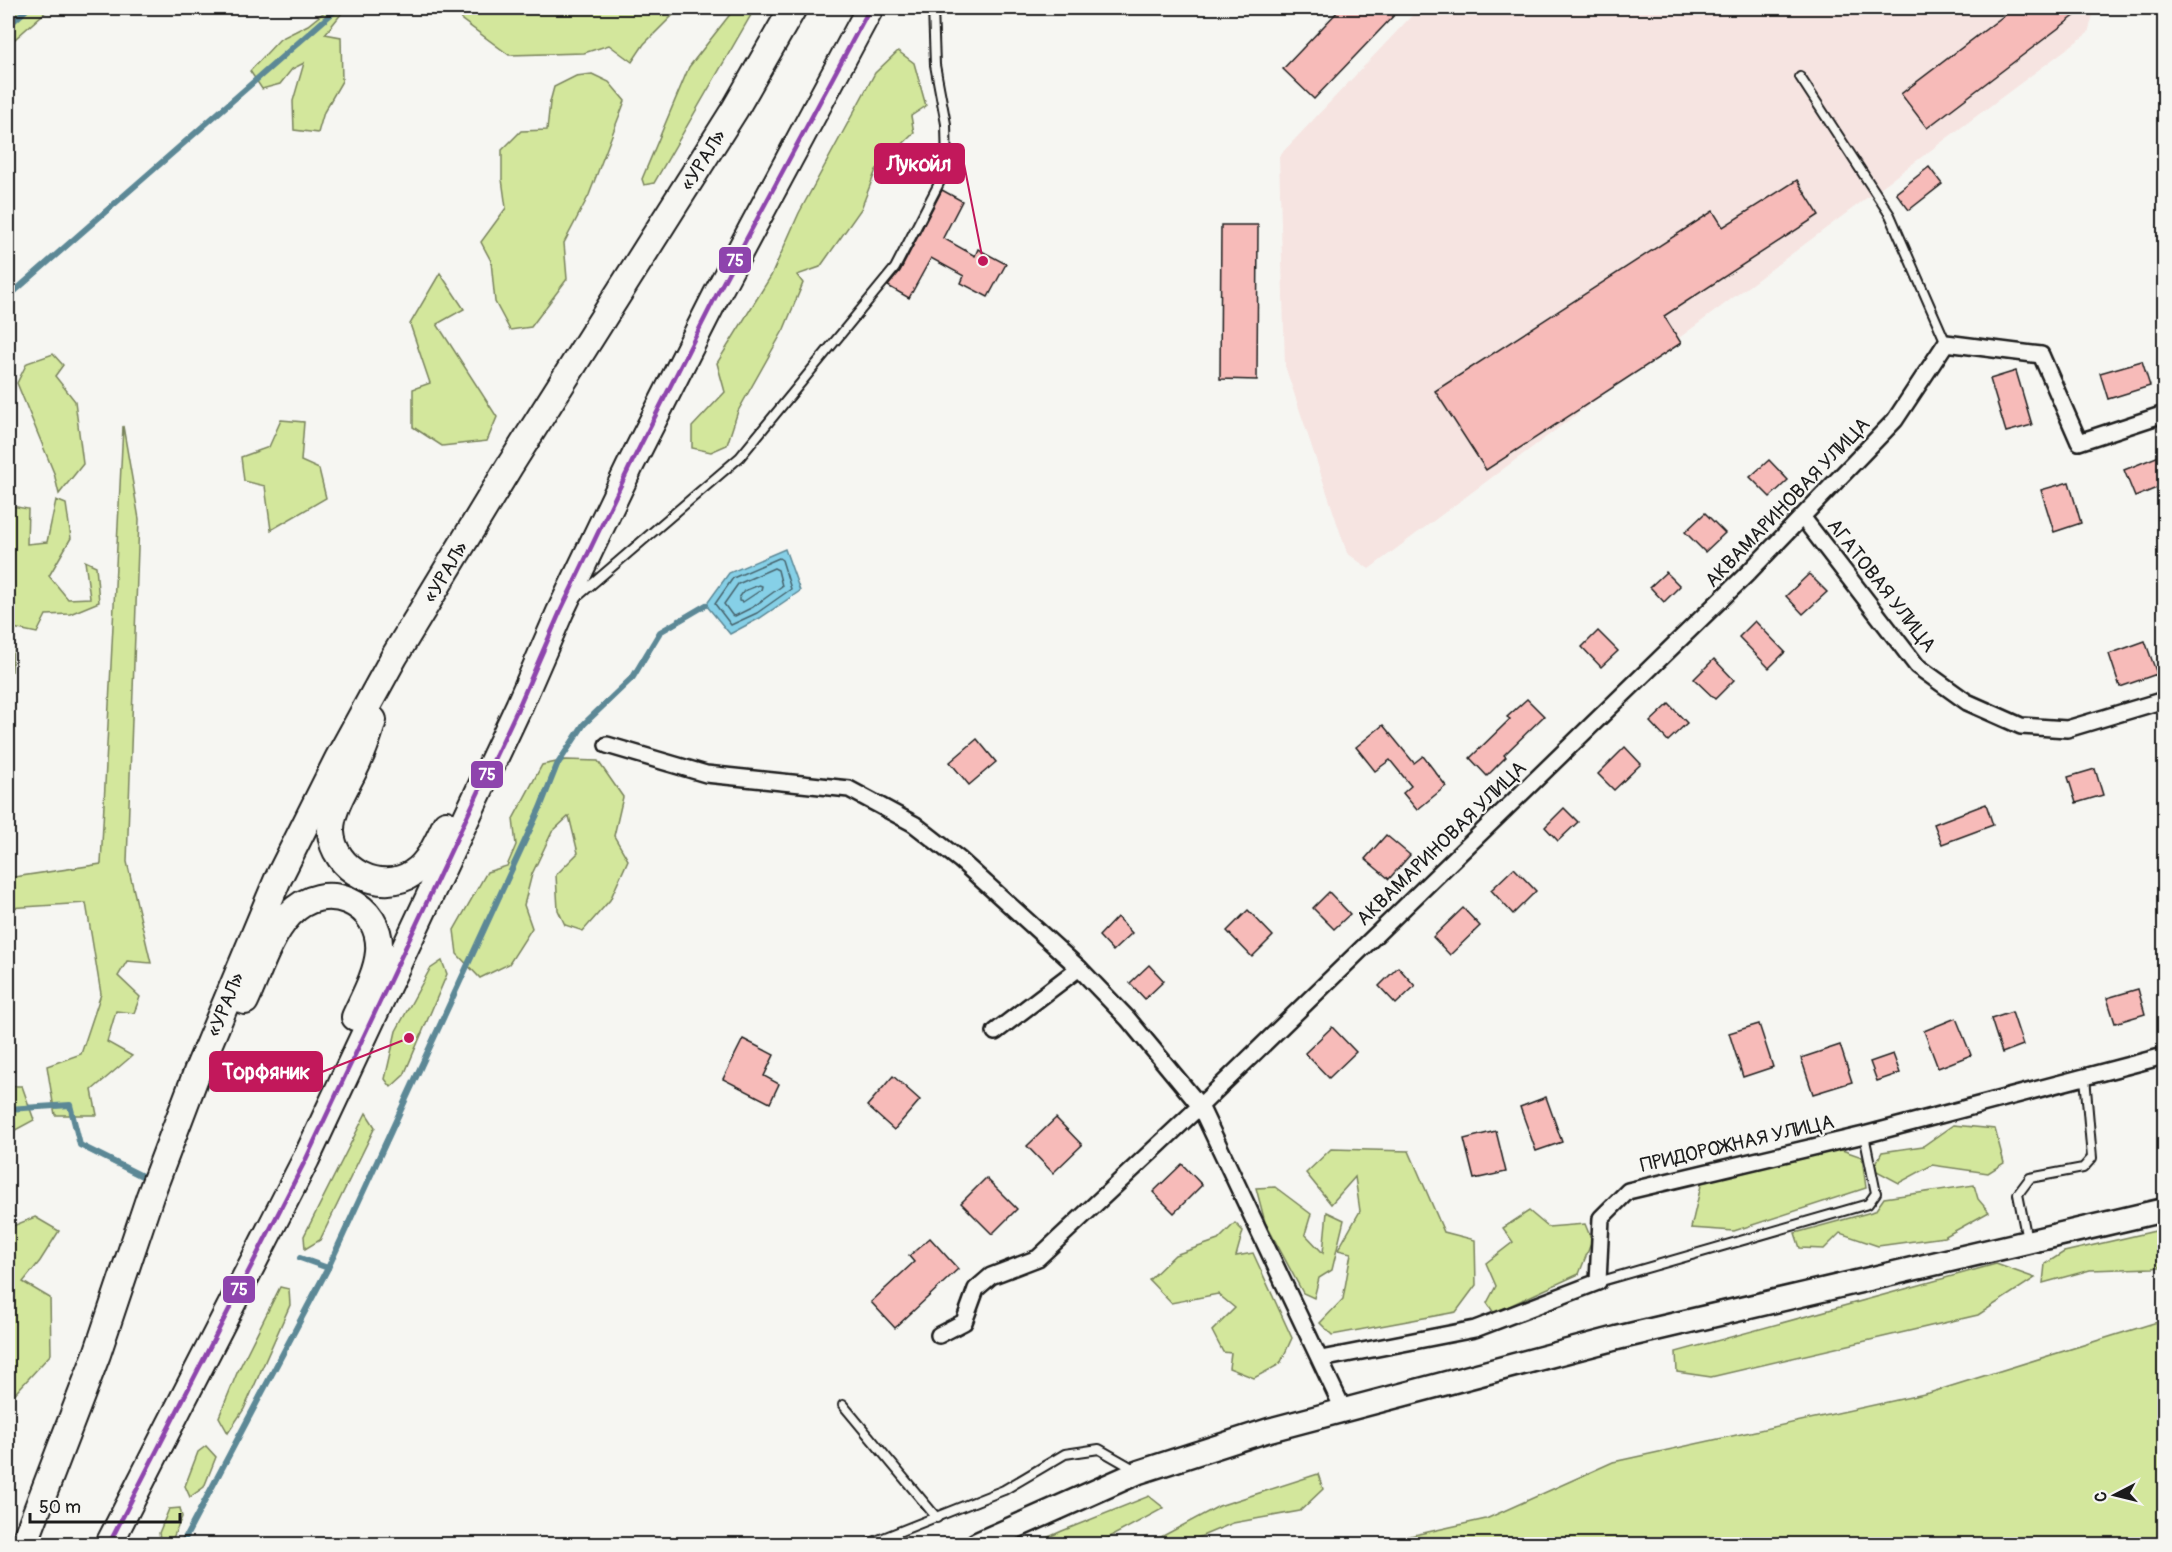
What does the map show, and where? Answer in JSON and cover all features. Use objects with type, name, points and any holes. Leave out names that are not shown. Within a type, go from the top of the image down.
[{"type":"highway","name":"«УРАЛ»","points":[[24,1545],[97,1354],[150,1196],[197,1072],[277,881],[338,759],[394,657],[509,467],[735,109],[793,8]]},
{"type":"highway","points":[[109,1545],[306,1159],[630,466],[712,304],[870,8]]},
{"type":"highway","points":[[394,657],[360,758],[336,811],[331,831],[335,852],[349,867],[367,878],[381,882],[396,882],[415,873],[433,851],[474,770],[519,706]]},
{"type":"highway","points":[[197,1072],[231,1033],[273,940],[290,914],[306,902],[320,896],[332,895],[352,903],[369,916],[377,933],[379,951],[376,968],[326,1085],[306,1159]]},
{"type":"main road","points":[[977,1545],[1139,1472],[1269,1430],[1617,1338],[2164,1210]]},
{"type":"street","points":[[1946,343],[2041,355],[2079,442],[2164,414]]},
{"type":"street","name":"АКВАМАРИНОВАЯ УЛИЦА","points":[[939,1335],[964,1322],[976,1289],[991,1276],[1038,1258],[1200,1106],[1803,518],[1895,420],[1946,343]]},
{"type":"street","name":"АГАТОВАЯ УЛИЦА","points":[[1803,518],[1917,666],[1966,702],[2021,726],[2067,729],[2164,700]]},
{"type":"street","points":[[607,745],[706,774],[849,789],[914,824],[960,860],[1079,968],[1128,1019],[1200,1106],[1344,1411]]},
{"type":"street","points":[[995,1032],[1079,968]]},
{"type":"street","name":"ПРИДОРОЖНАЯ УЛИЦА","points":[[1598,1282],[1601,1218],[1628,1191],[1864,1135],[2164,1056]]},
{"type":"street","points":[[1321,1359],[1475,1329],[1598,1282]]},
{"type":"lane","points":[[560,612],[740,457],[895,268],[947,168],[946,124],[935,65],[933,8]]},
{"type":"lane","points":[[1800,77],[1890,215],[1946,343]]},
{"type":"lane","points":[[2028,1242],[2018,1194],[2030,1178],[2083,1168],[2092,1158],[2085,1077]]},
{"type":"lane","points":[[1598,1282],[1868,1204],[1876,1193],[1864,1135]]},
{"type":"lane","points":[[843,1406],[937,1518]]},
{"type":"lane","points":[[868,1545],[1004,1490],[1065,1454],[1099,1449],[1139,1472]]},
{"type":"shaded area","points":[[1419,8],[2095,8],[2088,33],[1369,569],[1347,553],[1285,366],[1279,156]]},
{"type":"green space","points":[[8,8],[50,8],[8,45]]},
{"type":"green space","points":[[327,8],[346,8],[325,34],[341,37],[342,81],[324,112],[318,133],[294,130],[293,101],[304,63],[292,69],[280,84],[262,89],[250,71],[280,39],[308,25]]},
{"type":"green space","points":[[461,8],[680,8],[644,44],[632,62],[609,45],[584,53],[509,55],[462,20]]},
{"type":"green space","points":[[735,8],[755,8],[654,183],[644,185],[642,179],[689,67]]},
{"type":"green space","points":[[898,51],[914,63],[926,106],[911,116],[914,133],[876,170],[861,209],[820,267],[797,275],[803,283],[784,329],[738,411],[727,445],[711,452],[692,448],[692,427],[725,392],[717,363],[771,276],[799,213],[875,73]]},
{"type":"green space","points":[[592,74],[609,82],[625,101],[589,195],[564,243],[567,279],[531,327],[510,330],[495,302],[491,261],[481,242],[506,208],[502,179],[502,150],[521,131],[547,130],[554,87],[576,76]]},
{"type":"green space","points":[[440,273],[464,309],[437,324],[497,417],[487,441],[442,446],[413,427],[413,389],[430,383],[410,324]]},
{"type":"green space","points":[[53,354],[63,365],[55,376],[75,401],[83,464],[59,494],[54,473],[17,383],[27,363]]},
{"type":"green space","points":[[281,420],[304,422],[301,461],[319,469],[326,498],[271,530],[265,486],[244,481],[241,457],[269,447]]},
{"type":"green space","points":[[123,426],[139,519],[127,862],[151,963],[127,961],[118,976],[140,997],[134,1013],[116,1011],[107,1042],[132,1056],[92,1090],[97,1115],[55,1115],[47,1066],[81,1054],[101,994],[86,903],[8,908],[8,878],[101,864]]},
{"type":"green space","points":[[56,500],[66,504],[71,538],[49,576],[68,599],[90,598],[85,561],[96,566],[99,602],[70,614],[46,615],[37,633],[13,628],[12,672],[8,618],[8,512],[12,506],[28,509],[27,544],[47,542]]},
{"type":"green space","points":[[566,760],[598,761],[623,797],[614,836],[628,860],[610,900],[583,931],[565,925],[558,910],[556,875],[578,853],[569,816],[552,832],[532,874],[524,905],[532,928],[509,964],[480,978],[457,954],[454,930],[487,872],[507,866],[516,845],[513,819],[542,765]]},
{"type":"green space","points":[[442,961],[447,974],[404,1075],[391,1087],[385,1079],[396,1031],[430,969]]},
{"type":"green space","points":[[22,1086],[34,1120],[8,1134],[8,1088]]},
{"type":"green space","points":[[366,1113],[375,1127],[320,1240],[305,1249],[304,1236]]},
{"type":"green space","points":[[1953,1125],[1995,1129],[2004,1163],[1988,1173],[1932,1165],[1899,1183],[1873,1169],[1882,1152],[1923,1146]]},
{"type":"green space","points":[[1836,1148],[1862,1157],[1866,1188],[1734,1231],[1691,1228],[1702,1181]]},
{"type":"green space","points":[[1331,1149],[1409,1151],[1444,1232],[1475,1240],[1476,1285],[1456,1312],[1332,1335],[1320,1323],[1343,1299],[1351,1253],[1338,1250],[1360,1211],[1355,1177],[1331,1204],[1306,1173]]},
{"type":"green space","points":[[1974,1185],[1978,1199],[1989,1212],[1944,1237],[1878,1246],[1840,1233],[1824,1249],[1800,1248],[1795,1233],[1875,1211],[1884,1198]]},
{"type":"green space","points":[[1275,1187],[1311,1214],[1305,1234],[1323,1253],[1327,1212],[1344,1220],[1332,1270],[1319,1278],[1314,1298],[1303,1293],[1265,1222],[1256,1188]]},
{"type":"green space","points":[[1529,1211],[1548,1227],[1585,1224],[1592,1241],[1579,1274],[1494,1313],[1487,1303],[1496,1286],[1486,1263],[1513,1242],[1503,1228]]},
{"type":"green space","points":[[35,1217],[59,1231],[23,1282],[50,1298],[51,1354],[8,1401],[8,1228]]},
{"type":"green space","points":[[1235,1223],[1243,1231],[1236,1256],[1253,1253],[1292,1338],[1280,1364],[1254,1378],[1229,1368],[1231,1353],[1223,1352],[1212,1331],[1235,1308],[1218,1294],[1171,1303],[1149,1280],[1175,1255],[1218,1240]]},
{"type":"green space","points":[[2164,1229],[2164,1266],[2090,1270],[2043,1283],[2045,1264],[2064,1252]]},
{"type":"green space","points":[[1996,1264],[2035,1278],[1978,1315],[1711,1377],[1677,1372],[1676,1352]]},
{"type":"green space","points":[[280,1287],[289,1289],[290,1305],[244,1409],[228,1433],[219,1417],[237,1373]]},
{"type":"green space","points":[[2164,1321],[2164,1544],[1374,1544],[1486,1519],[1613,1462],[1929,1393]]},
{"type":"green space","points":[[206,1446],[216,1457],[204,1487],[190,1497],[185,1486],[198,1452]]},
{"type":"green space","points":[[1318,1474],[1323,1489],[1300,1511],[1233,1523],[1183,1544],[1148,1544],[1219,1506]]},
{"type":"green space","points":[[1149,1496],[1164,1508],[1097,1544],[1033,1544],[1062,1531]]},
{"type":"green space","points":[[180,1508],[182,1517],[173,1538],[161,1543],[159,1533],[169,1509]]},
{"type":"water","points":[[785,549],[800,591],[760,618],[730,634],[706,605],[729,573]]},
{"type":"building","points":[[1341,8],[1401,8],[1314,99],[1283,69]]},
{"type":"building","points":[[2014,8],[2085,8],[1927,128],[1901,94]]},
{"type":"building","points":[[1929,167],[1942,184],[1909,210],[1896,193]]},
{"type":"building","points":[[1797,180],[1819,215],[1664,316],[1681,343],[1486,470],[1435,391],[1713,211],[1723,227]]},
{"type":"building","points":[[942,190],[962,201],[943,238],[975,256],[978,249],[1006,264],[988,297],[961,283],[964,276],[931,258],[909,298],[888,286],[900,271]]},
{"type":"building","points":[[1221,225],[1258,225],[1257,380],[1220,379]]},
{"type":"building","points":[[2142,361],[2150,386],[2108,399],[2100,373]]},
{"type":"building","points":[[2016,371],[2032,425],[2006,432],[1990,379]]},
{"type":"building","points":[[2164,454],[2164,485],[2135,497],[2124,470]]},
{"type":"building","points":[[1769,460],[1788,480],[1770,497],[1750,477]]},
{"type":"building","points":[[2069,482],[2081,523],[2054,532],[2041,490]]},
{"type":"building","points":[[1705,513],[1725,533],[1705,552],[1685,532]]},
{"type":"building","points":[[1666,572],[1680,586],[1664,602],[1650,587]]},
{"type":"building","points":[[1809,574],[1827,592],[1803,614],[1786,596]]},
{"type":"building","points":[[1755,621],[1785,652],[1769,668],[1739,637]]},
{"type":"building","points":[[1598,631],[1618,651],[1601,667],[1582,647]]},
{"type":"building","points":[[2145,641],[2157,674],[2120,687],[2109,654]]},
{"type":"building","points":[[1714,659],[1734,680],[1715,699],[1694,679]]},
{"type":"building","points":[[1527,699],[1544,716],[1504,755],[1506,757],[1487,776],[1470,758],[1510,719],[1507,717]]},
{"type":"building","points":[[1669,704],[1687,723],[1668,741],[1650,722]]},
{"type":"building","points":[[1383,725],[1414,763],[1423,756],[1446,786],[1417,810],[1403,793],[1411,786],[1390,760],[1375,771],[1356,747]]},
{"type":"building","points":[[977,739],[996,762],[969,785],[950,762]]},
{"type":"building","points":[[1625,747],[1641,764],[1614,790],[1598,774]]},
{"type":"building","points":[[2095,769],[2103,795],[2076,803],[2068,777]]},
{"type":"building","points":[[1986,804],[1993,825],[1942,844],[1934,824]]},
{"type":"building","points":[[1564,808],[1578,822],[1558,841],[1545,827]]},
{"type":"building","points":[[1386,835],[1410,855],[1389,879],[1365,859]]},
{"type":"building","points":[[1514,868],[1536,891],[1513,914],[1491,890]]},
{"type":"building","points":[[1329,892],[1350,914],[1334,929],[1313,908]]},
{"type":"building","points":[[1463,908],[1480,926],[1450,955],[1433,937]]},
{"type":"building","points":[[1248,910],[1273,936],[1252,957],[1227,931]]},
{"type":"building","points":[[1117,917],[1132,933],[1113,951],[1099,936]]},
{"type":"building","points":[[1149,965],[1164,981],[1145,999],[1130,983]]},
{"type":"building","points":[[1398,967],[1415,986],[1396,1004],[1379,986]]},
{"type":"building","points":[[2138,989],[2145,1014],[2115,1023],[2107,998]]},
{"type":"building","points":[[2012,1012],[2023,1045],[2002,1053],[1991,1019]]},
{"type":"building","points":[[1956,1018],[1971,1055],[1938,1068],[1924,1031]]},
{"type":"building","points":[[1759,1024],[1773,1067],[1743,1077],[1729,1033]]},
{"type":"building","points":[[1332,1027],[1356,1052],[1329,1078],[1305,1053]]},
{"type":"building","points":[[743,1039],[774,1055],[764,1076],[779,1084],[770,1103],[723,1079]]},
{"type":"building","points":[[1840,1045],[1852,1082],[1813,1094],[1801,1058]]},
{"type":"building","points":[[1893,1054],[1900,1073],[1877,1081],[1870,1062]]},
{"type":"building","points":[[893,1076],[920,1100],[894,1130],[867,1106]]},
{"type":"building","points":[[1546,1097],[1562,1142],[1536,1151],[1520,1107]]},
{"type":"building","points":[[1056,1118],[1082,1145],[1053,1173],[1027,1146]]},
{"type":"building","points":[[1496,1131],[1506,1172],[1474,1179],[1464,1139]]},
{"type":"building","points":[[1182,1164],[1202,1185],[1174,1213],[1153,1192]]},
{"type":"building","points":[[986,1178],[1017,1209],[992,1234],[961,1203]]},
{"type":"building","points":[[930,1238],[958,1269],[895,1328],[871,1302],[914,1262],[909,1256]]},
{"type":"waterway","points":[[8,26],[28,8]]},
{"type":"waterway","points":[[8,297],[338,8]]},
{"type":"waterway","points":[[328,1268],[540,808],[557,765],[584,724],[633,677],[660,632],[706,605]]},
{"type":"waterway","points":[[8,1109],[70,1105],[80,1145],[150,1180]]},
{"type":"waterway","points":[[182,1544],[328,1268],[300,1258]]},
{"type":"transit line","name":"75","points":[[109,1544],[306,1159],[630,466],[717,294],[870,8]]},
{"type":"place","name":"Лукойл","points":[[983,261]]},
{"type":"place","name":"Торфяник","points":[[409,1038]]}]
